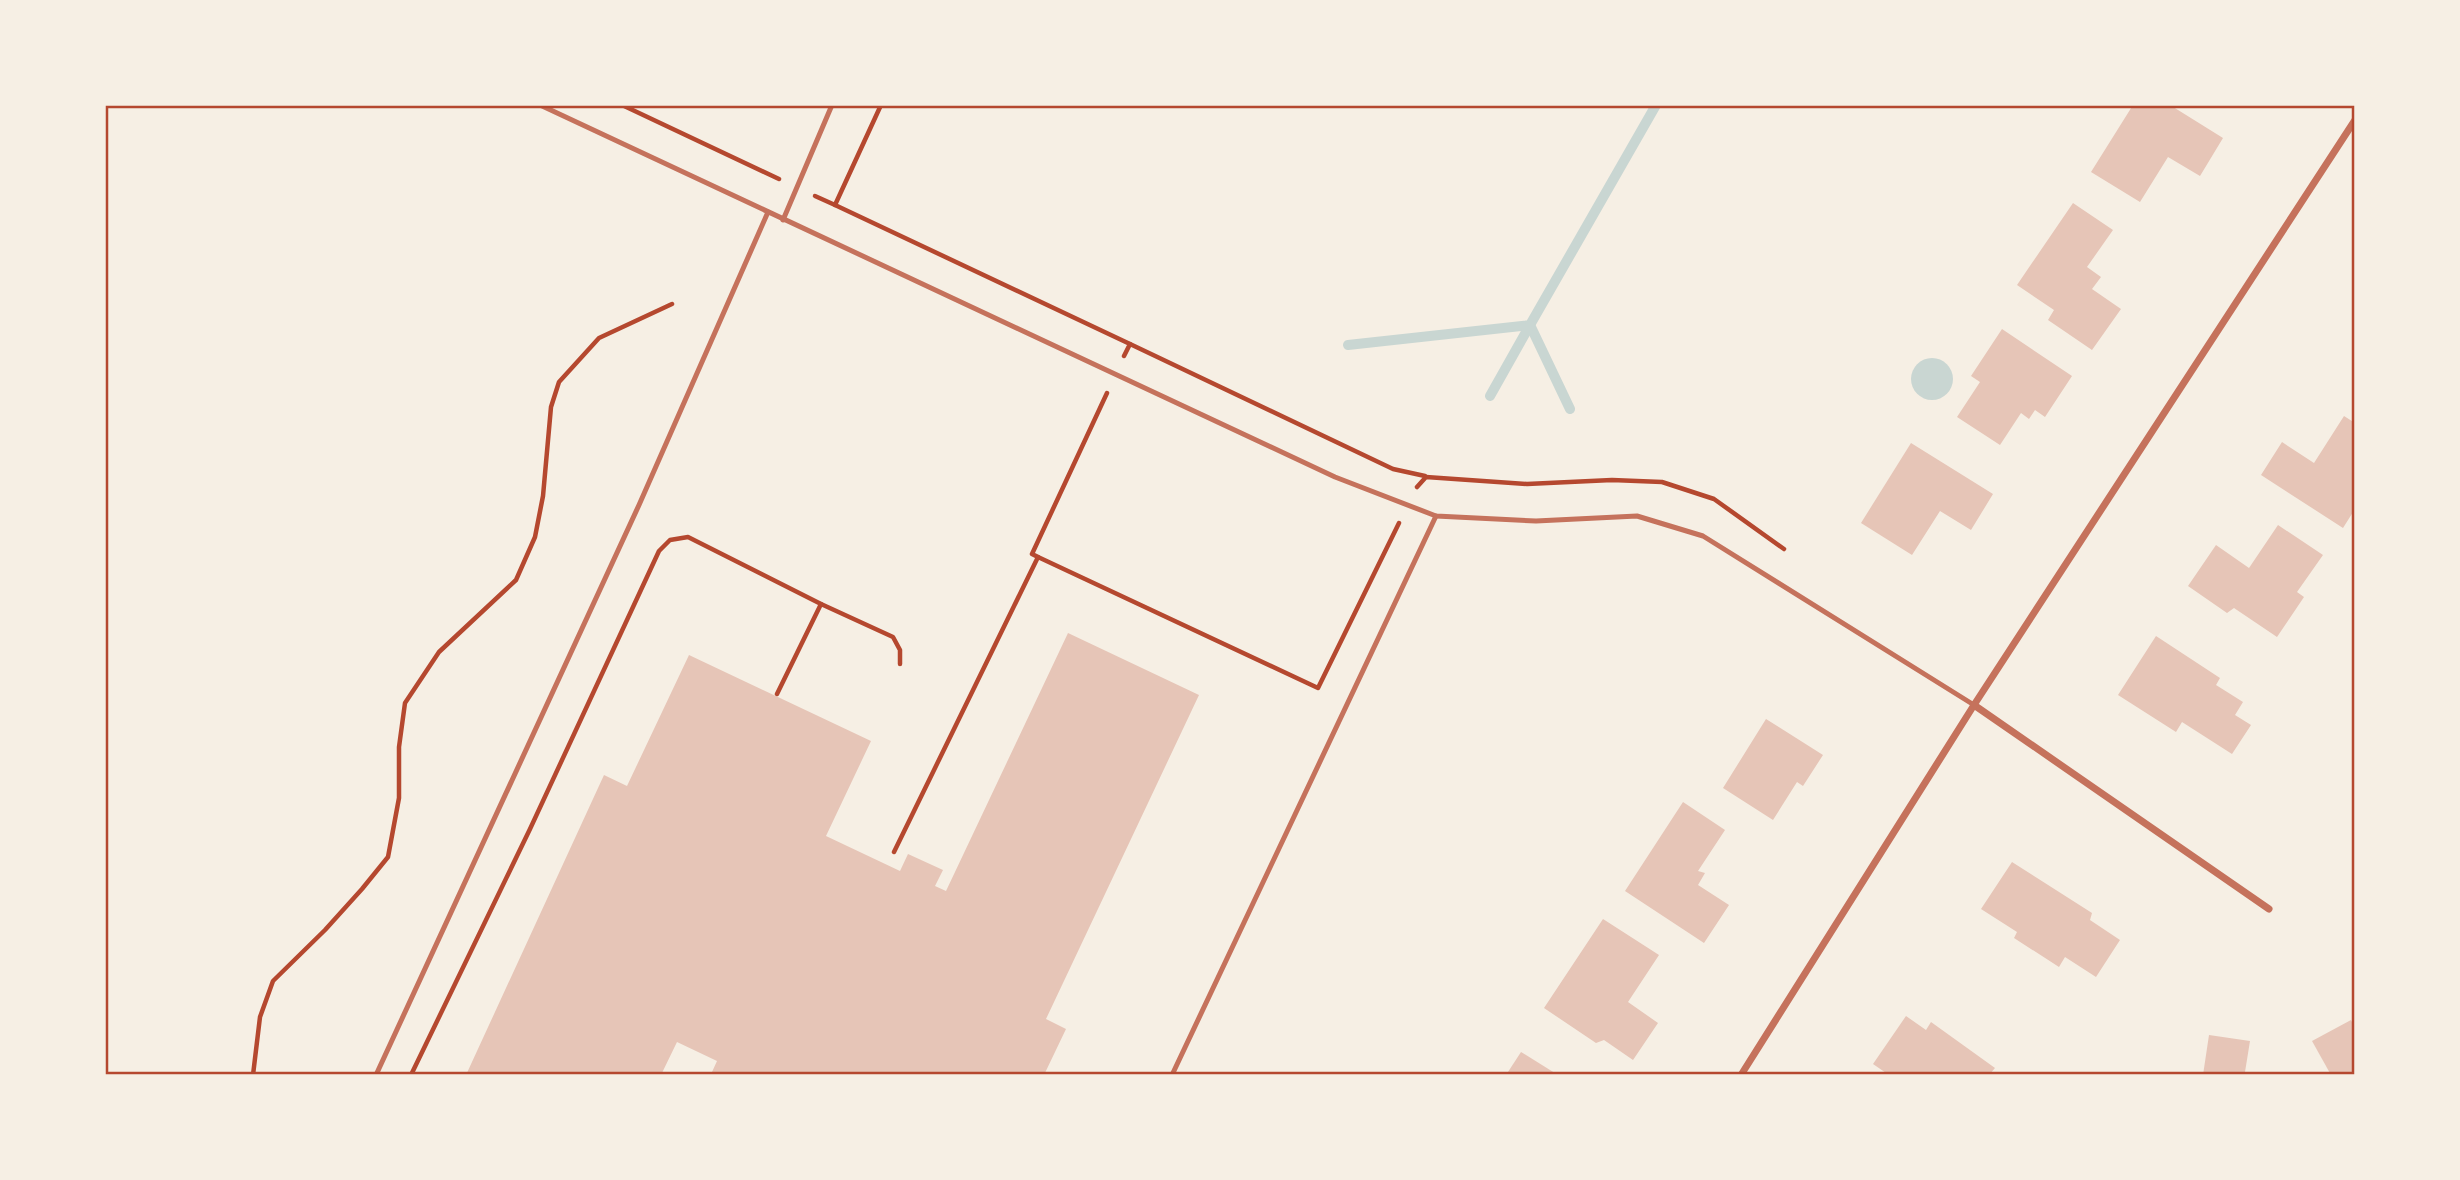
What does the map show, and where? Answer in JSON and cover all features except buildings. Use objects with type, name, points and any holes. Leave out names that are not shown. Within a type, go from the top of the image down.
[{"type":"street","points":[[1741,1075],[1974,705],[2355,120]]},
{"type":"street","points":[[1974,705],[2269,909]]},
{"type":"lane","points":[[540,105],[1335,477],[1436,516],[1536,522],[1637,516],[1703,536],[1974,705]]},
{"type":"lane","points":[[783,220],[832,105]]},
{"type":"lane","points":[[376,1075],[633,518],[768,212]]},
{"type":"lane","points":[[1172,1075],[1436,516]]},
{"type":"path","points":[[622,105],[835,205],[881,105]]},
{"type":"path","points":[[253,1075],[260,1017],[273,981],[325,930],[388,857],[399,798],[399,747],[405,703],[439,652],[516,580],[536,537],[543,496],[551,407],[559,382],[599,338],[672,303]]},
{"type":"path","points":[[1130,344],[1393,469],[1426,477],[1527,484],[1612,480],[1662,482],[1714,499],[1784,549]]},
{"type":"path","points":[[894,852],[1038,557],[1318,688],[1408,505],[1420,482],[1426,477]]},
{"type":"path","points":[[411,1075],[548,791],[659,551],[670,540],[688,537],[893,637],[900,650],[900,664]]},
{"type":"path","points":[[777,694],[821,604]]},
{"type":"shaded area","points":[[1932,358],[1947,364],[1953,379],[1947,394],[1932,400],[1917,394],[1911,379],[1917,364]]},
{"type":"waterway","points":[[1348,345],[1530,325],[1656,105]]},
{"type":"waterway","points":[[1530,325],[1570,409]]},
{"type":"waterway","points":[[1490,396],[1530,325]]}]
